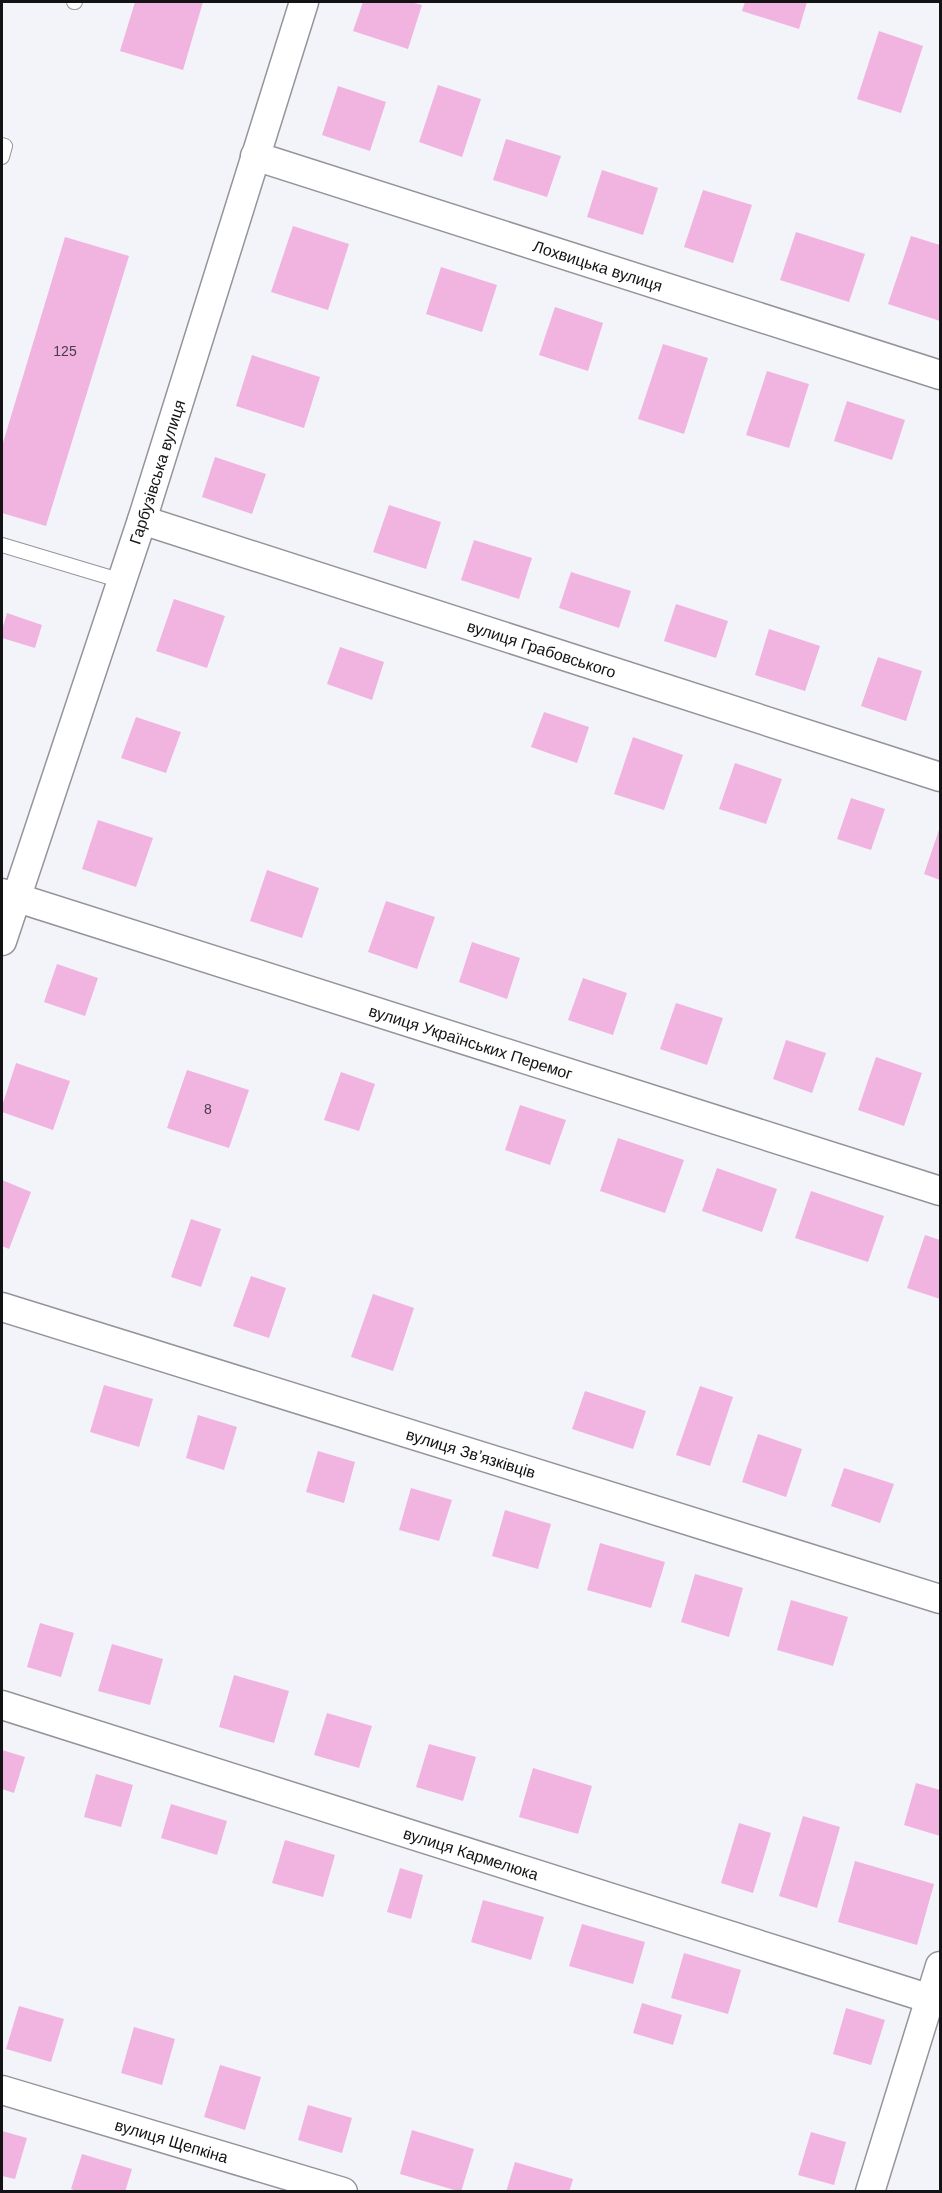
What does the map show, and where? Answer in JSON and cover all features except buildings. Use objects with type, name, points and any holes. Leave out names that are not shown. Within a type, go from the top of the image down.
[{"type":"street","name":"Гарбузівська вулиця","points":[[2,941],[9,895],[122,581],[304,2]]},
{"type":"street","name":"Лохвицька вулиця","points":[[255,156],[940,375]]},
{"type":"street","name":"вулиця Грабовського","points":[[142,519],[940,777]]},
{"type":"street","name":"вулиця Українських Перемог","points":[[9,895],[940,1191]]},
{"type":"street","name":"вулиця Звʼязківців","points":[[2,1307],[940,1599]]},
{"type":"street","name":"вулиця Кармелюка","points":[[2,1705],[935,2000]]},
{"type":"street","points":[[870,2192],[935,2000],[940,1966]]},
{"type":"street","name":"вулиця Щепкіна","points":[[2,2090],[343,2192]]},
{"type":"lane","points":[[2,145],[6,146],[2,157]]},
{"type":"lane","points":[[2,545],[122,581]]}]
